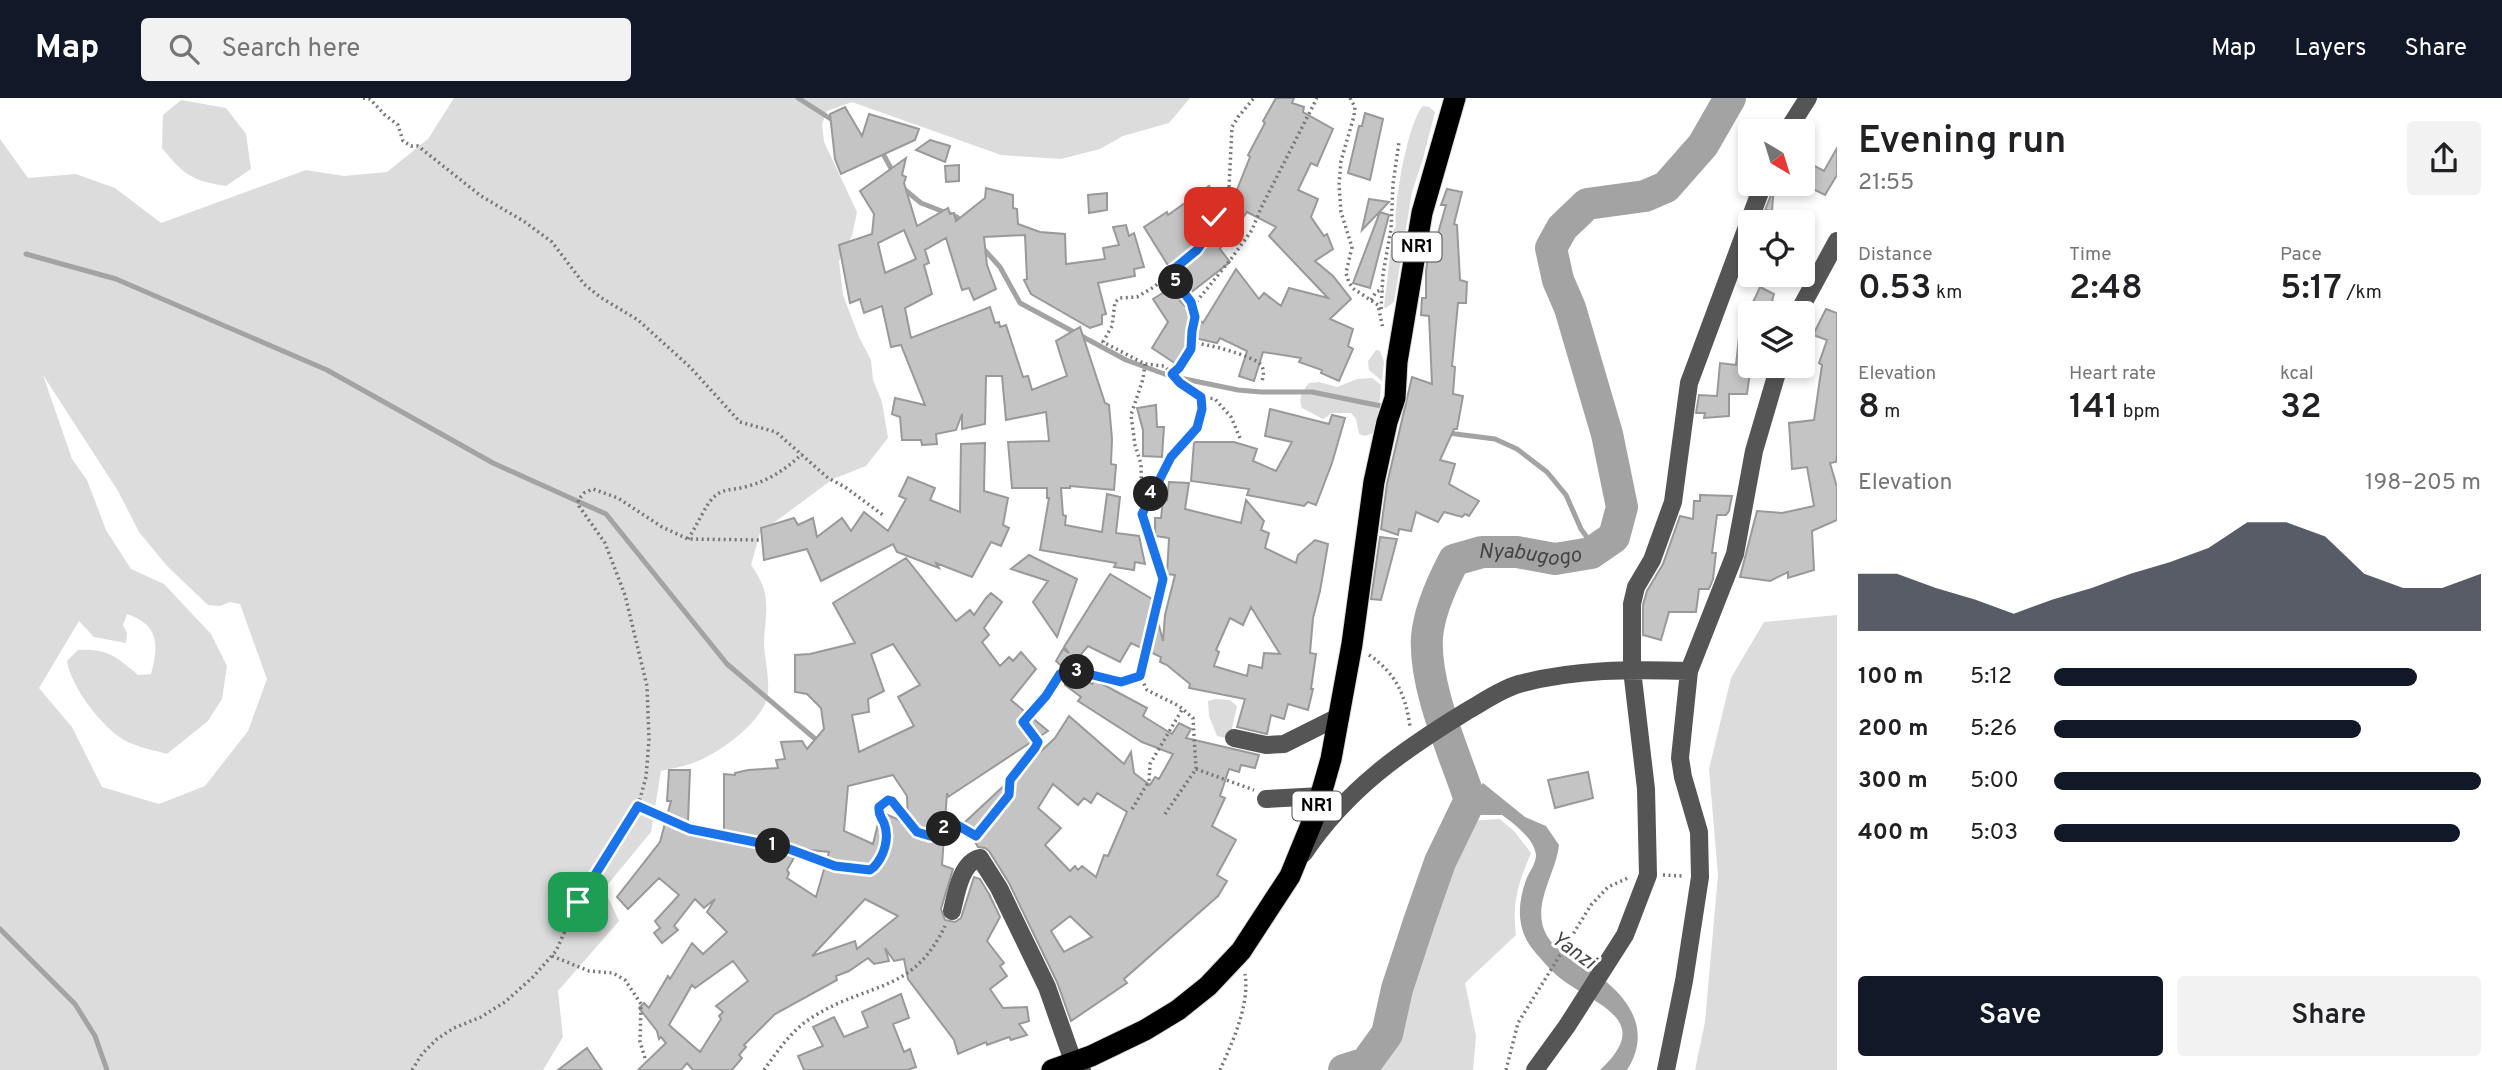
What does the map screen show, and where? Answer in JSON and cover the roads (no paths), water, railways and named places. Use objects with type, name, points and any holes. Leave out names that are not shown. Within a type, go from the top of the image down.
[{"type":"highway","name":"NR1","points":[[1052,1070],[1077,1066],[1091,1056],[1145,1030],[1178,1010],[1208,986],[1241,951],[1290,876],[1321,796],[1331,759],[1352,643],[1374,482],[1395,398],[1397,362],[1422,213],[1455,98]]},
{"type":"street","points":[[1795,119],[1808,98]]},
{"type":"street","points":[[1535,1070],[1625,935],[1648,875],[1646,789],[1632,670],[1632,604],[1636,587],[1652,560],[1673,502],[1689,383],[1759,196]]},
{"type":"street","points":[[1804,301],[1837,241]]},
{"type":"street","points":[[1666,1070],[1684,981],[1700,877],[1699,832],[1680,758],[1689,670],[1735,554],[1754,451],[1775,378]]},
{"type":"street","points":[[1290,876],[1310,844],[1339,807],[1366,781],[1414,743],[1516,684],[1584,671],[1689,670]]},
{"type":"street","points":[[1234,738],[1265,745],[1284,744],[1340,716]]},
{"type":"street","points":[[1266,799],[1321,796]]},
{"type":"street","points":[[952,911],[964,872],[976,858],[984,861],[1017,922],[1047,987],[1077,1066]]},
{"type":"waterway","points":[[798,98],[834,121]]},
{"type":"waterway","name":"Nyabugogo","points":[[1344,1070],[1366,1063],[1387,1034],[1397,989],[1440,862],[1470,800],[1441,719],[1427,656],[1430,617],[1449,569],[1454,560],[1482,552],[1517,552],[1555,559],[1591,553],[1614,537],[1622,507],[1607,434],[1570,308],[1558,280],[1551,248],[1562,228],[1587,204],[1645,196],[1666,187],[1703,145],[1730,98]]},
{"type":"waterway","points":[[881,150],[893,172]]},
{"type":"waterway","points":[[904,189],[921,203],[957,217],[961,222]]},
{"type":"waterway","points":[[981,246],[1000,267],[1020,303],[1126,360],[1170,376],[1238,390],[1312,392],[1386,407]]},
{"type":"waterway","points":[[26,254],[116,279],[327,370],[493,463],[606,514],[727,664],[820,743]]},
{"type":"waterway","points":[[1448,433],[1495,439],[1517,449],[1547,472],[1566,495],[1581,529],[1596,550]]},
{"type":"waterway","points":[[0,929],[75,1004],[95,1036],[107,1070]]},
{"type":"water label","name":"Yanzi","points":[[1573,951]]}]
